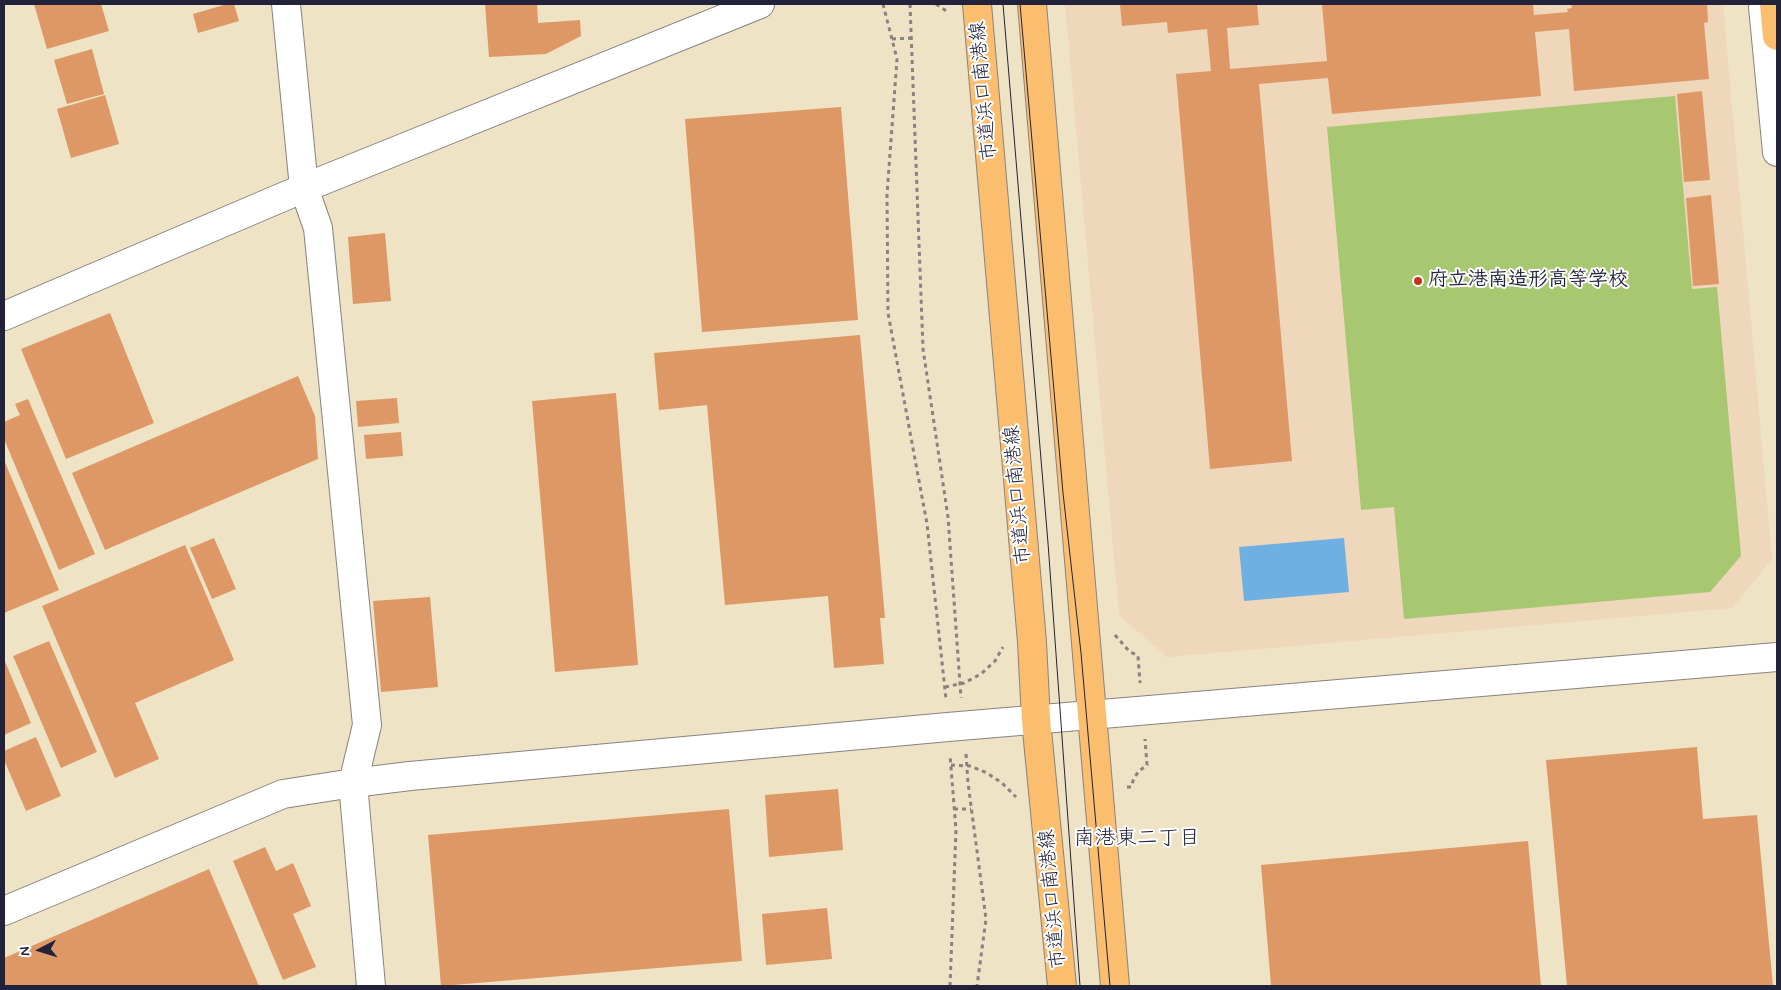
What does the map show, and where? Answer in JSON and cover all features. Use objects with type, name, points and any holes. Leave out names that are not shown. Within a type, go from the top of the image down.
[{"type":"main road","name":"市道浜口南港線","points":[[977,4],[1031,632],[1036,720],[1062,986]]},
{"type":"main road","points":[[1032,4],[1115,986]]},
{"type":"main road","points":[[1774,4],[1777,36]]},
{"type":"street","points":[[286,4],[304,188],[318,228],[367,725],[353,783],[371,986]]},
{"type":"street","points":[[4,316],[304,188],[760,4]]},
{"type":"street","points":[[1762,4],[1777,152]]},
{"type":"street","points":[[4,911],[283,794],[353,783],[410,776],[1092,715],[1777,657]]},
{"type":"path","points":[[883,4],[897,59],[887,194],[888,313],[927,524],[944,687],[964,684],[981,674],[995,661],[1005,644]]},
{"type":"path","points":[[910,4],[923,349],[948,517],[962,708]]},
{"type":"path","points":[[892,39],[912,38]]},
{"type":"path","points":[[1114,635],[1129,651],[1138,656]]},
{"type":"path","points":[[965,746],[971,809],[986,918],[977,986]]},
{"type":"path","points":[[950,986],[956,830],[951,765],[970,766],[987,772],[1002,783],[1015,797]]},
{"type":"path","points":[[1131,787],[1139,771],[1147,765]]},
{"type":"path","points":[[954,810],[971,809]]},
{"type":"shaded area","name":"府立港南造形高等学校","points":[[1065,4],[1723,4],[1772,559],[1732,608],[1167,657],[1119,615]]},
{"type":"green space","points":[[1675,96],[1692,289],[1717,287],[1741,556],[1710,592],[1404,619],[1394,507],[1361,510],[1327,127]]},
{"type":"water","points":[[1344,538],[1349,592],[1244,601],[1239,547]]},
{"type":"building","points":[[34,4],[101,4],[109,31],[47,49]]},
{"type":"building","points":[[227,4],[234,4],[239,21],[198,33],[193,14]]},
{"type":"building","points":[[485,4],[537,4],[538,23],[580,20],[581,36],[546,54],[489,57]]},
{"type":"building","points":[[1120,4],[1257,4],[1259,25],[1227,28],[1230,69],[1327,61],[1322,4],[1533,4],[1534,15],[1568,12],[1567,9],[1572,8],[1571,4],[1707,4],[1708,22],[1704,23],[1709,79],[1574,91],[1569,29],[1535,32],[1541,96],[1332,114],[1328,78],[1259,84],[1292,461],[1210,469],[1176,74],[1211,71],[1207,29],[1168,33],[1167,22],[1122,26]]},
{"type":"building","points":[[92,49],[104,94],[67,104],[54,60]]},
{"type":"building","points":[[1702,91],[1710,180],[1684,182],[1677,94]]},
{"type":"building","points":[[105,95],[119,144],[71,158],[57,109]]},
{"type":"building","points":[[841,107],[858,320],[702,332],[685,119]]},
{"type":"building","points":[[1711,195],[1719,284],[1693,286],[1686,198]]},
{"type":"building","points":[[385,233],[391,301],[353,304],[348,237]]},
{"type":"building","points":[[110,313],[154,423],[66,459],[21,349]]},
{"type":"building","points":[[860,335],[885,618],[880,618],[884,664],[834,668],[828,596],[725,605],[707,405],[659,410],[654,353]]},
{"type":"building","points":[[298,376],[315,416],[318,459],[105,550],[72,473]]},
{"type":"building","points":[[616,393],[638,665],[555,672],[532,401]]},
{"type":"building","points":[[397,398],[399,423],[358,427],[356,401]]},
{"type":"building","points":[[28,399],[95,554],[59,570],[4,439],[4,422],[20,415],[15,404]]},
{"type":"building","points":[[401,432],[403,456],[366,459],[364,435]]},
{"type":"building","points":[[4,460],[59,590],[4,613]]},
{"type":"building","points":[[214,538],[236,589],[212,599],[190,548]]},
{"type":"building","points":[[185,545],[234,660],[135,703],[159,759],[115,778],[42,606]]},
{"type":"building","points":[[430,597],[438,687],[381,692],[373,601]]},
{"type":"building","points":[[49,641],[97,752],[61,768],[13,656]]},
{"type":"building","points":[[4,659],[31,723],[4,735]]},
{"type":"building","points":[[36,737],[61,796],[26,811],[4,760],[4,751]]},
{"type":"building","points":[[1697,747],[1703,819],[1757,815],[1773,986],[1567,986],[1546,760]]},
{"type":"building","points":[[838,789],[843,850],[769,857],[765,795]]},
{"type":"building","points":[[729,809],[742,961],[441,986],[428,835]]},
{"type":"building","points":[[1528,841],[1541,986],[1271,986],[1261,865]]},
{"type":"building","points":[[265,847],[276,871],[293,863],[311,906],[293,914],[316,967],[283,980],[233,861]]},
{"type":"building","points":[[209,869],[259,986],[4,986],[4,958]]},
{"type":"building","points":[[827,908],[832,959],[766,965],[762,914]]},
{"type":"tram line","points":[[1003,4],[1048,543],[1080,986]]},
{"type":"tram line","points":[[1020,4],[1063,493],[1081,653],[1110,986]]},
{"type":"place","name":"府立港南造形高等学校","points":[[1418,281]]},
{"type":"district","name":"南港東二丁目","points":[[1137,840]]}]
